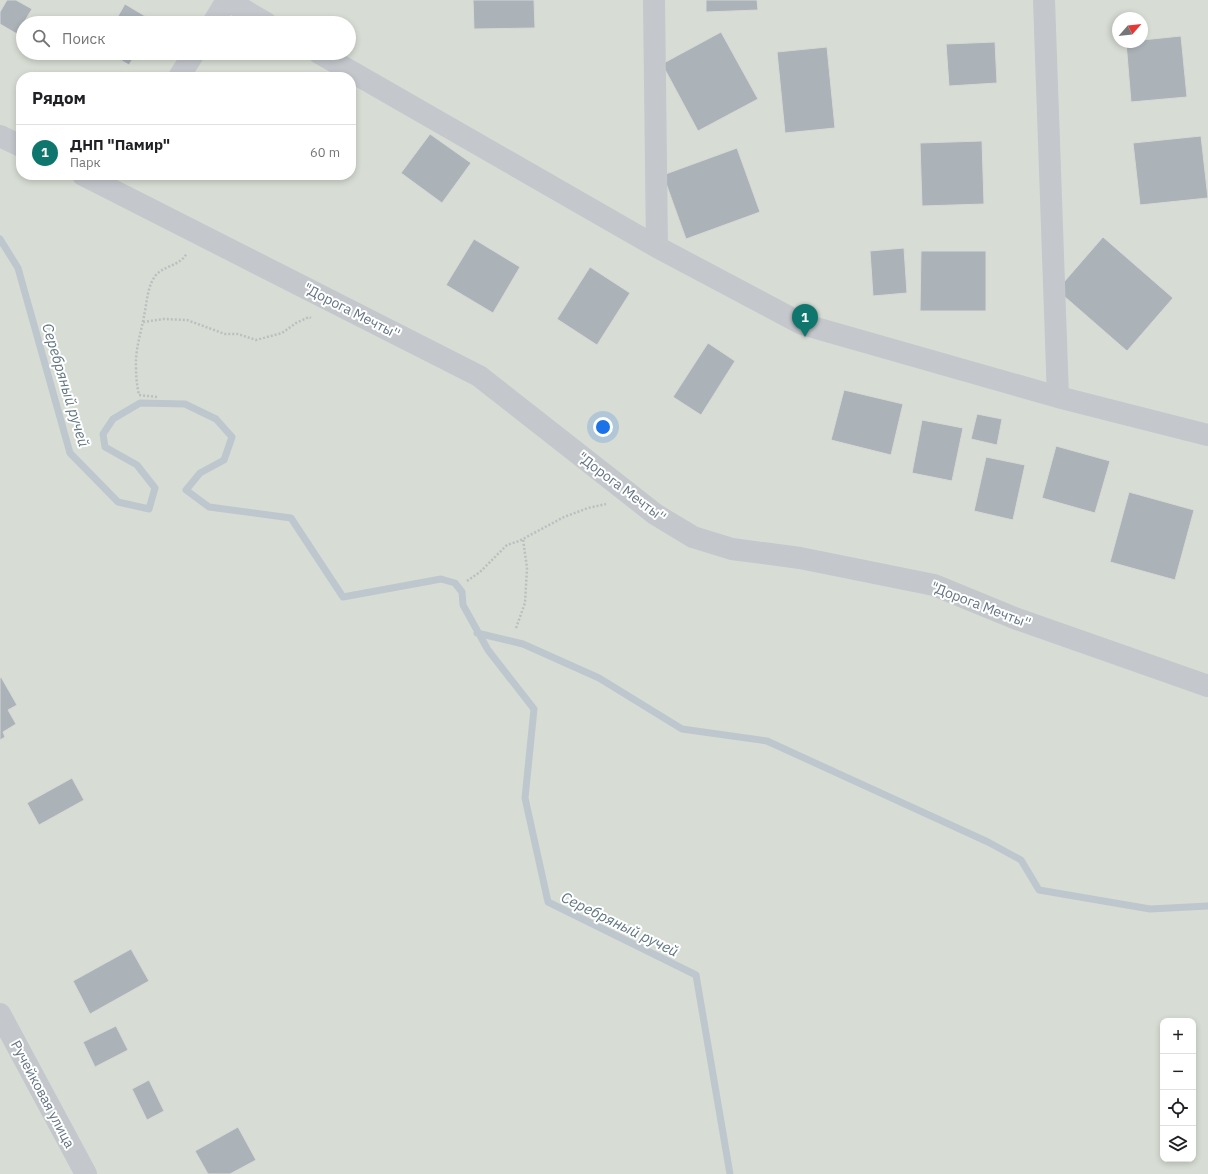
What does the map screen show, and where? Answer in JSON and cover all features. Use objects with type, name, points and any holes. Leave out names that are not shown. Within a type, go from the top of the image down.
[{"type":"street","points":[[217,16],[227,0],[254,16]]},
{"type":"street","points":[[654,0],[657,247]]},
{"type":"street","points":[[1044,0],[1058,397]]},
{"type":"street","points":[[182,72],[190,60]]},
{"type":"street","points":[[330,60],[351,72]]},
{"type":"street","points":[[356,75],[657,247],[802,324],[1058,397],[1208,435]]},
{"type":"street","points":[[0,136],[16,144]]},
{"type":"street","name":"\"Дорога Мечты''","points":[[115,182],[192,229],[479,376],[628,493],[656,514],[693,537],[732,549],[800,558],[934,585],[1017,619],[1208,686]]},
{"type":"street","name":"Ручейковая улица","points":[[0,1014],[86,1174]]},
{"type":"path","points":[[157,397],[139,395],[137,384],[137,348],[148,293],[155,276],[166,267],[176,265],[186,256],[190,249],[192,229]]},
{"type":"path","points":[[143,322],[164,319],[187,320],[225,334],[238,334],[256,340],[282,333],[296,323],[309,317],[316,319]]},
{"type":"path","points":[[467,581],[480,572],[507,545],[522,539],[564,517],[588,508],[601,506],[622,499],[628,493]]},
{"type":"path","points":[[516,628],[525,603],[527,568],[522,539]]},
{"type":"shaded area","points":[[0,0],[1208,0],[1208,1174],[0,1174]]},
{"type":"building","points":[[7,0],[16,0],[32,9],[28,16],[16,16],[16,33],[0,24],[0,12]]},
{"type":"building","points":[[473,0],[534,0],[535,28],[474,29]]},
{"type":"building","points":[[706,0],[757,0],[758,10],[706,12]]},
{"type":"building","points":[[125,4],[145,16],[118,16]]},
{"type":"building","points":[[721,32],[758,99],[698,131],[662,64]]},
{"type":"building","points":[[1181,36],[1187,97],[1131,102],[1126,48],[1148,48],[1148,39]]},
{"type":"building","points":[[995,42],[997,83],[949,86],[946,44]]},
{"type":"building","points":[[827,47],[835,128],[785,133],[777,52]]},
{"type":"building","points":[[121,60],[132,60],[129,65]]},
{"type":"building","points":[[430,134],[471,163],[442,203],[401,173]]},
{"type":"building","points":[[1201,136],[1208,198],[1140,205],[1133,143]]},
{"type":"building","points":[[982,141],[984,204],[922,206],[920,143]]},
{"type":"building","points":[[737,148],[760,212],[686,239],[663,175]]},
{"type":"building","points":[[1103,237],[1173,298],[1127,351],[1057,290]]},
{"type":"building","points":[[474,239],[520,267],[493,313],[446,285]]},
{"type":"building","points":[[904,248],[907,293],[873,296],[870,251]]},
{"type":"building","points":[[921,251],[986,251],[986,311],[920,311]]},
{"type":"building","points":[[590,267],[630,293],[597,345],[557,319]]},
{"type":"building","points":[[708,343],[735,361],[701,415],[673,397]]},
{"type":"building","points":[[844,390],[903,404],[891,455],[831,440]]},
{"type":"building","points":[[977,414],[1002,419],[997,445],[971,439]]},
{"type":"building","points":[[922,420],[963,428],[952,481],[912,473]]},
{"type":"building","points":[[1056,446],[1110,461],[1095,513],[1042,498]]},
{"type":"building","points":[[986,457],[1025,465],[1013,520],[974,511]]},
{"type":"building","points":[[1129,492],[1194,510],[1175,580],[1110,562]]},
{"type":"building","points":[[1,677],[17,705],[8,710],[16,724],[3,732],[5,737],[0,740],[0,678]]},
{"type":"building","points":[[72,778],[84,800],[39,825],[27,803]]},
{"type":"building","points":[[131,949],[149,981],[90,1014],[73,981]]},
{"type":"building","points":[[116,1026],[128,1050],[95,1067],[83,1042]]},
{"type":"building","points":[[149,1080],[164,1111],[147,1120],[132,1089]]},
{"type":"building","points":[[238,1127],[256,1160],[230,1174],[208,1174],[195,1151]]},
{"type":"waterway","name":"Серебряный ручей","points":[[0,239],[18,268],[70,453],[118,502],[149,509],[155,488],[137,465],[105,447],[103,434],[113,419],[140,403],[185,404],[216,419],[232,437],[224,460],[200,473],[186,490],[209,507],[291,518],[343,597],[441,579],[455,583],[462,592],[463,605],[488,650],[534,709],[525,798],[548,902],[696,975],[730,1174]]},
{"type":"waterway","points":[[477,633],[523,644],[599,678],[682,729],[767,741],[988,842],[1021,860],[1039,890],[1150,909],[1208,906]]},
{"type":"place","name":"ДНП \"Памир\"","points":[[805,337]]}]
